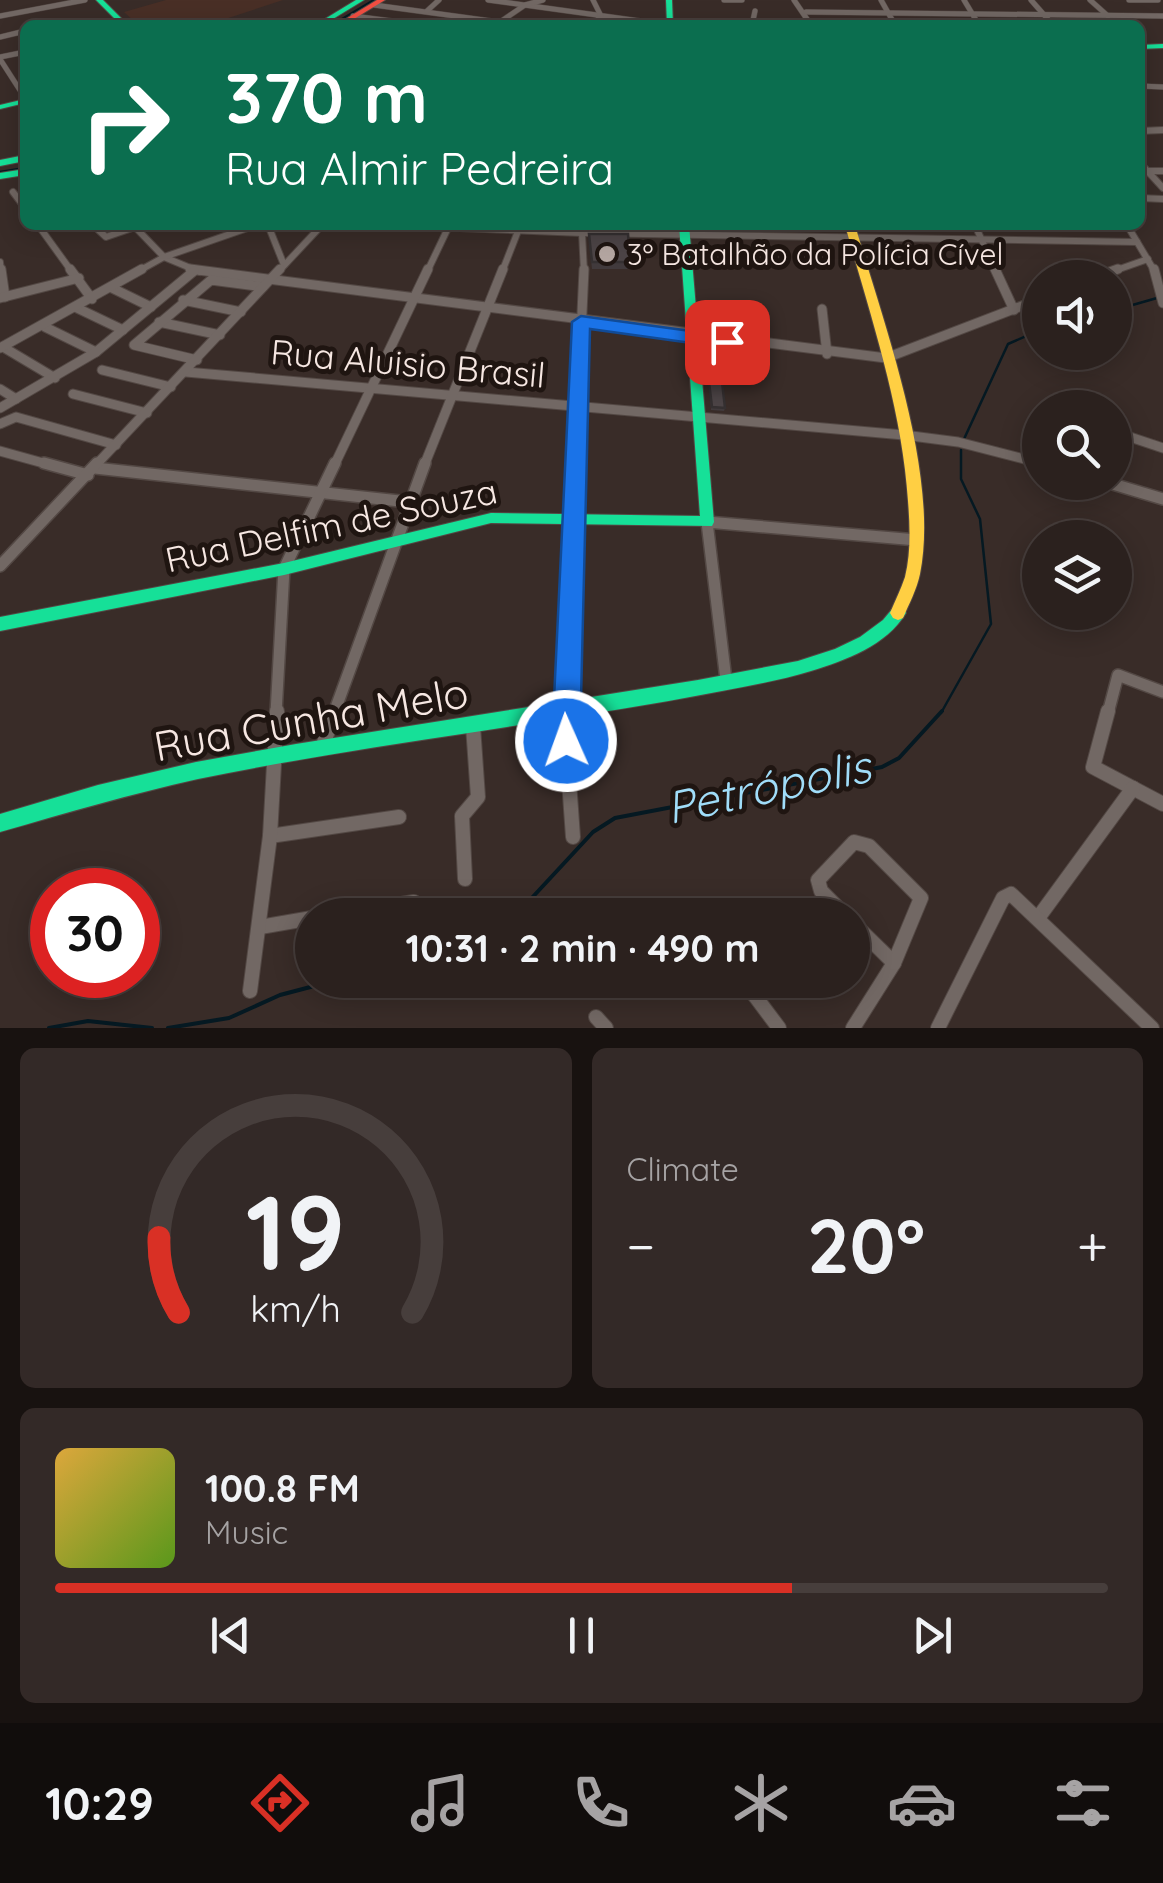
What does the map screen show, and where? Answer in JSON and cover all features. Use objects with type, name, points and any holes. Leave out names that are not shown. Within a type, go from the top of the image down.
[{"type":"street","points":[[0,15],[82,0]]},
{"type":"street","points":[[99,0],[120,20]]},
{"type":"street","points":[[427,10],[439,0]]},
{"type":"street","points":[[488,0],[631,20]]},
{"type":"street","points":[[503,20],[540,0]]},
{"type":"street","points":[[594,0],[600,16]]},
{"type":"street","points":[[724,0],[742,0]]},
{"type":"street","points":[[794,0],[809,20]]},
{"type":"street","points":[[880,0],[892,20]]},
{"type":"street","points":[[964,0],[976,20]]},
{"type":"street","points":[[1031,0],[1048,20]]},
{"type":"street","points":[[1090,0],[1109,16]]},
{"type":"street","points":[[1132,0],[1158,0]]},
{"type":"street","points":[[362,4],[408,20]]},
{"type":"street","points":[[328,20],[362,4],[488,20]]},
{"type":"street","points":[[753,20],[755,11]]},
{"type":"street","points":[[806,12],[1163,16]]},
{"type":"street","points":[[596,20],[600,16]]},
{"type":"street","points":[[0,58],[20,91]]},
{"type":"street","points":[[1145,168],[1163,188]]},
{"type":"street","points":[[1148,171],[1163,171]]},
{"type":"street","points":[[12,192],[20,202]]},
{"type":"street","points":[[42,230],[92,299]]},
{"type":"street","points":[[98,230],[106,237],[127,230]]},
{"type":"street","points":[[142,230],[164,257],[194,271],[266,284]]},
{"type":"street","points":[[2,348],[164,257],[242,230]]},
{"type":"street","points":[[270,230],[284,265]]},
{"type":"street","points":[[0,566],[317,230]]},
{"type":"street","points":[[250,992],[270,836],[284,570],[319,490],[447,230]]},
{"type":"street","points":[[322,748],[392,544],[518,230]]},
{"type":"street","points":[[544,230],[852,232],[983,242],[1136,242]]},
{"type":"street","points":[[684,230],[698,418],[726,680]]},
{"type":"street","points":[[977,230],[1014,310]]},
{"type":"street","points":[[1130,230],[1159,269],[1163,303]]},
{"type":"street","name":"Rua Cunha Melo","points":[[0,822],[58,803],[322,748],[473,726],[795,669],[870,641],[895,618],[915,588],[917,540],[914,474],[852,232]]},
{"type":"street","points":[[573,837],[564,708],[582,233]]},
{"type":"street","points":[[1132,265],[1148,259]]},
{"type":"street","points":[[0,263],[2,297],[79,278]]},
{"type":"street","points":[[0,408],[96,352],[194,271]]},
{"type":"street","points":[[197,360],[134,345],[211,280],[413,299],[693,338],[886,358],[1022,307]]},
{"type":"street","points":[[112,288],[150,307]]},
{"type":"street","points":[[183,300],[241,312]]},
{"type":"street","points":[[77,308],[123,330]]},
{"type":"street","points":[[822,309],[827,354]]},
{"type":"street","points":[[158,322],[220,335]]},
{"type":"street","points":[[45,327],[96,352]]},
{"type":"street","points":[[2,348],[55,378]]},
{"type":"street","points":[[102,370],[172,387]]},
{"type":"street","name":"Rua Aluisio Brasil","points":[[186,372],[451,392],[904,435],[958,442],[1022,458]]},
{"type":"street","points":[[0,389],[16,399]]},
{"type":"street","points":[[73,394],[147,413]]},
{"type":"street","points":[[0,424],[16,417],[116,445]]},
{"type":"street","points":[[1132,438],[1163,448]]},
{"type":"street","points":[[0,451],[92,472],[319,490],[409,502]]},
{"type":"street","points":[[1132,490],[1163,499]]},
{"type":"street","name":"Rua Delfim de Souza","points":[[0,624],[284,570],[491,518],[571,516],[708,522],[917,540]]},
{"type":"street","points":[[1163,692],[1125,674],[1118,675],[1093,767],[1163,804]]},
{"type":"street","points":[[464,878],[462,816],[478,796],[473,726]]},
{"type":"street","points":[[1038,918],[1133,788]]},
{"type":"street","points":[[270,836],[399,817]]},
{"type":"street","points":[[830,898],[818,885],[820,876],[848,845],[861,842],[919,894],[922,903],[894,963],[853,1028]]},
{"type":"street","points":[[938,1028],[1006,895],[1017,898],[1152,1028]]},
{"type":"street","points":[[260,927],[295,921]]},
{"type":"street","points":[[870,940],[894,963]]},
{"type":"street","points":[[756,998],[779,1028]]},
{"type":"shaded area","points":[[166,0],[283,0],[222,20],[133,20],[124,12]]},
{"type":"building","name":"3º Batalhão da Polícia Cível","points":[[589,234],[628,234],[630,262],[592,262]]},
{"type":"building","points":[[709,382],[722,382],[725,408],[712,407]]},
{"type":"waterway","points":[[340,20],[374,0]]},
{"type":"waterway","points":[[0,172],[20,169]]},
{"type":"waterway","name":"Petrópolis","points":[[1132,305],[1157,298]]},
{"type":"waterway","name":"Petrópolis","points":[[964,439],[1008,344],[1022,338]]},
{"type":"waterway","name":"Petrópolis","points":[[941,713],[991,624],[980,519],[961,479],[961,450]]},
{"type":"waterway","name":"Petrópolis","points":[[532,898],[593,832],[615,818],[882,767],[899,758],[942,711]]},
{"type":"waterway","name":"Petrópolis","points":[[168,1028],[229,1018],[295,991]]},
{"type":"waterway","name":"Petrópolis","points":[[49,1028],[88,1021],[152,1028]]},
{"type":"traffic: fast","points":[[99,0],[120,20]]},
{"type":"traffic: fast","points":[[327,20],[361,0]]},
{"type":"traffic: fast","points":[[669,0],[670,20]]},
{"type":"traffic: fast","points":[[1145,47],[1163,46]]},
{"type":"traffic: fast","points":[[0,107],[20,102]]},
{"type":"traffic: fast","points":[[0,163],[20,159]]},
{"type":"traffic: fast","points":[[0,176],[20,173]]},
{"type":"traffic: fast","points":[[0,624],[284,569],[491,518],[707,522],[684,230]]},
{"type":"traffic: fast","points":[[0,823],[196,771],[798,668],[865,642],[898,613]]},
{"type":"traffic: slow","points":[[851,230],[904,423],[913,478],[917,530],[912,576],[898,613]]},
{"type":"traffic: jam","points":[[348,20],[382,0]]},
{"type":"place","name":"3º Batalhão da Polícia Cível","points":[[607,254]]},
{"type":"route","points":[[566,741],[564,708],[581,322],[727,342]]}]
